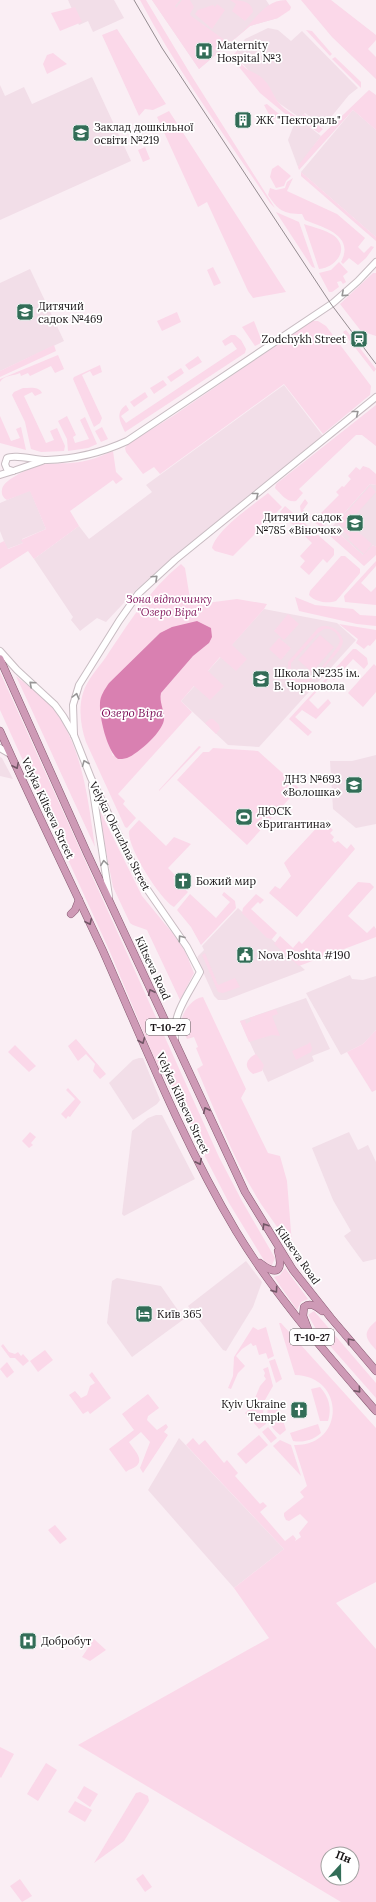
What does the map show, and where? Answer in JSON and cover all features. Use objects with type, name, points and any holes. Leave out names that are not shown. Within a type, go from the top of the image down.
[{"type":"highway","name":"Kiltseva Road","points":[[0,659],[109,902],[245,1192],[293,1270],[376,1371]]},
{"type":"highway","name":"Velyka Kiltseva Street","points":[[0,731],[79,900],[146,1052],[206,1177],[253,1258],[287,1307],[376,1411]]},
{"type":"highway","points":[[71,914],[75,910],[79,900]]},
{"type":"highway","points":[[253,1258],[268,1270],[277,1271],[282,1262],[277,1246]]},
{"type":"highway","points":[[312,1337],[303,1316],[304,1307],[312,1304],[331,1318]]},
{"type":"main road","points":[[0,472],[7,458],[16,457],[45,460],[89,455],[127,441],[336,301],[376,262]]},
{"type":"main road","points":[[364,275],[376,270]]},
{"type":"main road","points":[[74,735],[73,704],[79,685],[119,620],[138,594],[175,560],[376,397]]},
{"type":"main road","points":[[15,471],[20,465],[19,460],[16,457]]},
{"type":"main road","points":[[0,476],[45,460]]},
{"type":"main road","points":[[5,464],[7,469],[15,471]]},
{"type":"main road","points":[[0,651],[17,670],[55,705],[74,735]]},
{"type":"main road","name":"Velyka Okruzhna Street","points":[[74,735],[91,778],[140,879],[187,946],[200,972],[174,1022],[175,1043]]},
{"type":"main road","points":[[0,748],[10,754]]},
{"type":"main road","points":[[91,778],[109,902]]},
{"type":"shaded area","points":[[68,0],[114,0],[124,18],[93,32],[88,21],[79,25]]},
{"type":"shaded area","name":"Maternity Hospital №3","points":[[152,0],[266,0],[278,18],[250,26],[199,69]]},
{"type":"shaded area","points":[[268,28],[278,30],[291,41],[302,31],[358,88],[349,95],[323,127],[305,113],[300,118],[279,103],[238,59],[237,51],[245,39]]},
{"type":"shaded area","points":[[92,77],[131,161],[0,220],[0,85],[5,96],[24,87],[32,104]]},
{"type":"shaded area","points":[[353,110],[376,130],[376,237],[301,172]]},
{"type":"shaded area","points":[[295,122],[303,122],[321,136],[298,167],[288,140]]},
{"type":"shaded area","name":"Дитячий садок №469","points":[[30,269],[64,341],[0,371],[0,283]]},
{"type":"shaded area","points":[[284,385],[323,436],[173,557],[136,590],[106,622],[97,618],[80,631],[71,620],[73,617],[34,559],[79,526],[89,539],[152,492],[146,485]]},
{"type":"shaded area","name":"Дитячий садок №785 «Віночок»","points":[[370,484],[376,485],[376,547],[373,545],[364,556],[332,527]]},
{"type":"shaded area","points":[[30,490],[46,529],[22,539],[23,543],[7,549],[0,531],[0,503]]},
{"type":"shaded area","name":"Школа №235 ім. В. Чорновола","points":[[264,609],[337,623],[356,640],[259,747],[228,745],[181,701]]},
{"type":"shaded area","name":"ДНЗ №693 «Волошка»","points":[[376,755],[376,824],[356,828],[333,809],[330,761],[352,761]]},
{"type":"shaded area","points":[[0,757],[2,758],[13,779],[0,776]]},
{"type":"shaded area","points":[[238,908],[305,970],[226,1000],[218,1000],[214,996],[197,959],[204,950],[202,946]]},
{"type":"shaded area","points":[[350,975],[352,979],[363,980],[376,976],[376,1030],[363,1044],[341,1055],[306,993]]},
{"type":"shaded area","points":[[306,998],[330,1049],[312,1056],[314,1061],[268,1082],[240,1021]]},
{"type":"shaded area","points":[[143,1058],[160,1100],[157,1104],[133,1120],[109,1083],[133,1060]]},
{"type":"shaded area","points":[[156,1115],[162,1115],[195,1179],[124,1216],[122,1214],[132,1131],[148,1118]]},
{"type":"shaded area","points":[[349,1132],[358,1150],[368,1145],[376,1162],[376,1259],[363,1262],[344,1236],[351,1231],[333,1200],[312,1148]]},
{"type":"shaded area","points":[[246,1261],[262,1282],[253,1307],[226,1351],[223,1350],[188,1306]]},
{"type":"shaded area","name":"Київ 365","points":[[117,1278],[161,1286],[184,1319],[132,1357],[107,1323],[112,1281]]},
{"type":"shaded area","points":[[179,1438],[284,1549],[234,1588],[148,1490]]},
{"type":"green space","points":[[140,0],[146,0],[191,75],[275,208],[270,203],[219,128],[170,52]]},
{"type":"green space","points":[[152,0],[180,0],[175,6],[176,8],[182,0],[190,0],[194,7],[190,14],[191,16],[226,41],[210,54],[201,48],[197,53],[205,61],[240,34],[265,8],[278,1],[286,0],[291,7],[290,10],[278,18],[250,26],[199,69]]},
{"type":"green space","points":[[230,0],[248,3],[253,12],[245,21],[232,11],[236,4]]},
{"type":"green space","points":[[301,0],[331,0],[376,35],[376,40],[368,49],[376,57],[376,79],[332,37]]},
{"type":"green space","points":[[217,4],[225,10],[212,29],[195,14],[198,10],[213,5],[215,7]]},
{"type":"green space","points":[[75,7],[82,22],[60,31],[51,13]]},
{"type":"green space","points":[[117,29],[166,104],[153,110],[145,109],[139,116],[102,35]]},
{"type":"green space","points":[[306,30],[312,31],[332,54],[330,56]]},
{"type":"green space","points":[[237,51],[239,59],[245,68],[257,74],[265,81],[276,100],[282,106],[300,119],[304,114],[323,129],[319,133],[303,122],[295,122],[260,93],[231,57]]},
{"type":"green space","points":[[53,53],[67,64],[47,74],[43,64],[47,55]]},
{"type":"green space","points":[[335,57],[361,82],[361,88],[332,59]]},
{"type":"green space","points":[[369,90],[376,95],[376,130],[353,110],[299,170],[298,167],[300,163],[321,136]]},
{"type":"green space","points":[[267,104],[279,114],[272,120],[264,105]]},
{"type":"green space","points":[[169,111],[286,292],[253,298],[248,291],[207,202],[198,207],[157,117]]},
{"type":"green space","points":[[145,147],[150,159],[143,162],[138,150]]},
{"type":"green space","points":[[278,165],[291,176],[286,181],[284,186],[276,188],[270,177],[272,169]]},
{"type":"green space","points":[[301,172],[376,237],[376,241],[301,176]]},
{"type":"green space","points":[[293,178],[287,191],[337,214],[365,238],[358,247],[364,253],[371,246],[374,247],[366,258],[358,265],[349,258],[343,264],[341,262],[344,253],[344,245],[341,239],[335,234],[305,220],[302,214],[286,212],[278,208],[268,195],[270,188],[276,190],[285,188],[287,182]]},
{"type":"green space","points":[[276,212],[299,222],[315,268],[312,267]]},
{"type":"green space","points":[[304,224],[330,233],[338,240],[341,246],[341,251],[336,261],[331,265],[319,269]]},
{"type":"green space","points":[[339,262],[348,272],[343,276],[346,282],[343,284],[341,281],[337,282],[339,287],[332,292],[329,292],[319,273],[331,270]]},
{"type":"green space","points":[[213,267],[221,283],[214,286],[207,270]]},
{"type":"green space","points":[[373,273],[376,273],[376,336],[361,331],[340,304]]},
{"type":"green space","points":[[177,312],[181,322],[162,331],[157,321]]},
{"type":"green space","points":[[254,321],[261,339],[261,343],[255,346],[242,327]]},
{"type":"green space","points":[[312,321],[318,321],[326,326],[371,386],[370,395],[323,434],[284,384],[160,474],[154,467],[143,474],[126,452],[125,448],[128,444],[173,416]]},
{"type":"green space","points":[[346,330],[376,369],[374,372],[343,332]]},
{"type":"green space","points":[[231,335],[235,335],[241,340],[246,349],[245,353],[125,432],[120,417],[120,411],[126,405],[129,410],[121,416],[126,423],[237,349],[232,342],[225,346],[222,341]]},
{"type":"green space","points":[[54,345],[56,351],[0,377],[0,371]]},
{"type":"green space","points":[[58,355],[64,369],[55,373],[51,366],[30,376],[28,373],[21,376],[20,373],[7,377],[0,382],[0,379]]},
{"type":"green space","points":[[198,356],[202,362],[189,370],[185,365]]},
{"type":"green space","points":[[100,365],[102,372],[93,376],[90,371],[82,375],[102,418],[100,423],[94,427],[73,379],[74,377]]},
{"type":"green space","points":[[181,368],[184,373],[171,382],[167,377]]},
{"type":"green space","points":[[163,380],[167,385],[154,394],[150,388]]},
{"type":"green space","points":[[23,388],[34,388],[41,391],[42,393],[35,396],[32,392],[24,396],[46,443],[54,440],[50,431],[57,428],[65,446],[64,451],[41,452],[31,449],[25,422],[12,395],[14,392]]},
{"type":"green space","points":[[145,392],[148,397],[134,407],[130,402]]},
{"type":"green space","points":[[376,405],[376,446],[362,435],[356,435],[299,489],[303,493],[296,501],[290,501],[275,488],[276,484]]},
{"type":"green space","points":[[0,416],[11,441],[20,438],[16,429],[21,427],[26,450],[0,443]]},
{"type":"green space","points":[[67,416],[76,435],[73,437],[75,443],[89,439],[80,420],[85,417],[97,444],[88,448],[68,451],[67,439],[58,421]]},
{"type":"green space","points":[[102,427],[108,439],[101,442],[95,431]]},
{"type":"green space","points":[[113,451],[116,472],[123,479],[116,484],[113,480],[70,511],[79,526],[34,559],[28,551],[0,569],[0,543],[4,541],[8,549],[23,543],[21,540],[46,529],[30,491],[7,500],[3,497],[3,486],[7,481],[20,473],[41,465],[73,463],[95,458]]},
{"type":"green space","points":[[363,466],[369,468],[376,474],[376,485],[370,484],[338,520],[332,517],[322,528],[301,512],[300,506],[305,499],[308,503],[303,510],[310,517],[314,513],[318,516],[339,495],[336,492],[342,486],[344,487],[351,479],[348,476],[356,467],[360,470]]},
{"type":"green space","points":[[370,486],[376,492],[344,528],[337,523]]},
{"type":"green space","points":[[268,493],[282,507],[233,556],[215,551],[212,548],[221,533],[236,518]]},
{"type":"green space","points":[[285,506],[334,549],[334,555],[327,563],[323,559],[309,575],[300,567],[305,561],[300,556],[312,543],[280,512]]},
{"type":"green space","points":[[349,524],[372,544],[364,554],[348,539],[350,537],[343,531]]},
{"type":"green space","points":[[332,527],[363,555],[373,545],[376,547],[376,555],[364,566],[329,535],[328,531]]},
{"type":"green space","points":[[341,556],[345,556],[360,569],[360,573],[336,601],[322,602],[309,595],[310,591]]},
{"type":"green space","points":[[376,561],[376,566],[361,583],[371,592],[376,587],[376,605],[345,602],[344,596]]},
{"type":"green space","name":"Зона відпочинку \"Озеро Віра\"","points":[[181,564],[185,568],[191,605],[237,599],[267,604],[232,645],[247,659],[236,671],[220,657],[208,671],[224,686],[210,700],[194,686],[181,701],[192,712],[118,794],[125,801],[123,804],[136,818],[127,828],[125,827],[86,742],[81,718],[81,699],[90,679],[131,620],[149,596],[169,574]],"holes":[[[160,633],[209,643],[193,656],[161,693],[160,700],[164,718],[113,756],[100,712],[109,683]]]},
{"type":"green space","points":[[295,597],[315,605],[353,609],[360,615],[376,616],[376,626],[357,624],[299,611]]},
{"type":"green space","points":[[288,614],[299,624],[284,640],[274,631]]},
{"type":"green space","points":[[339,624],[376,630],[376,639],[370,646],[368,645],[364,649],[356,643],[358,639]]},
{"type":"green space","points":[[326,626],[336,629],[342,637],[343,641],[341,647],[313,678],[303,684],[298,684],[293,681],[288,674],[288,662],[318,628]],"holes":[[[324,629],[332,630],[338,636],[340,641],[338,646],[316,673],[303,680],[296,679],[291,673],[291,663],[318,633]]]},
{"type":"green space","points":[[320,635],[334,647],[312,672],[298,660]]},
{"type":"green space","points":[[279,638],[291,648],[281,660],[269,649]]},
{"type":"green space","points":[[353,649],[356,649],[367,658],[368,664],[364,669],[353,659],[334,680],[330,677],[309,700],[318,709],[328,699],[331,703],[316,719],[302,710],[295,717],[312,732],[308,736],[289,719]]},
{"type":"green space","points":[[374,664],[376,666],[376,692],[363,707],[348,693]]},
{"type":"green space","points":[[0,672],[219,1157],[242,1201],[275,1258],[272,1265],[265,1262],[229,1203],[155,1060],[110,952],[0,710]]},
{"type":"green space","points":[[16,676],[40,695],[53,708],[71,740],[83,775],[95,847]]},
{"type":"green space","points":[[210,719],[213,719],[219,725],[220,729],[216,734],[205,723]]},
{"type":"green space","points":[[199,746],[201,747],[159,791],[159,790]]},
{"type":"green space","name":"ДЮСК «Бригантина»","points":[[213,748],[258,751],[299,788],[247,845],[177,780],[203,752],[209,752]]},
{"type":"green space","points":[[97,805],[142,896],[185,951],[194,973],[180,1000],[147,930],[130,923],[113,887]]},
{"type":"green space","points":[[139,820],[166,846],[174,837],[191,844],[168,868],[175,875],[173,878],[188,892],[174,907],[153,884],[133,848],[129,831]]},
{"type":"green space","points":[[323,821],[333,830],[330,833],[334,837],[332,840],[335,843],[338,841],[347,849],[351,844],[355,849],[297,917],[269,893],[275,886],[280,889],[291,876],[284,863]]},
{"type":"green space","points":[[358,882],[370,883],[374,887],[348,916],[367,933],[374,926],[376,929],[376,937],[299,966],[274,944],[280,936],[293,948],[299,941],[302,944]]},
{"type":"green space","points":[[224,892],[235,901],[236,908],[201,945],[191,927],[177,910],[190,894],[216,918],[230,902],[222,895]]},
{"type":"green space","points":[[256,894],[264,900],[260,904],[258,902],[251,909],[277,933],[272,939],[267,938],[242,913],[243,908]]},
{"type":"green space","points":[[205,953],[218,985],[235,978],[240,987],[223,993],[218,992],[202,955]]},
{"type":"green space","points":[[203,997],[246,1089],[241,1098],[268,1153],[280,1156],[287,1181],[292,1244],[288,1245],[261,1204],[243,1172],[226,1138],[197,1069],[203,1065],[196,1048],[198,1047],[194,1037],[187,1039],[182,1029],[181,1023],[183,1014],[188,1006],[195,1000]]},
{"type":"green space","points":[[276,1009],[278,1014],[272,1016],[280,1036],[272,1035],[249,1042],[240,1021],[245,1020],[246,1024],[251,1021],[249,1018]]},
{"type":"green space","points":[[376,1030],[376,1090],[372,1092],[347,1052],[363,1044]]},
{"type":"green space","points":[[76,1039],[106,1074],[100,1079],[93,1071],[95,1064],[86,1054],[78,1061],[68,1046]]},
{"type":"green space","points":[[310,1042],[312,1048],[311,1052],[296,1060],[292,1051]]},
{"type":"green space","points":[[15,1045],[36,1066],[29,1072],[8,1052]]},
{"type":"green space","points":[[256,1054],[264,1065],[262,1071],[253,1074],[248,1069],[247,1063],[250,1058]]},
{"type":"green space","points":[[68,1088],[81,1102],[70,1117],[68,1116],[66,1119],[61,1114],[75,1099],[66,1090]]},
{"type":"green space","points":[[30,1132],[36,1137],[31,1143],[33,1145],[29,1148],[22,1141]]},
{"type":"green space","points":[[285,1268],[308,1299],[301,1302],[297,1310],[274,1277],[280,1275]]},
{"type":"green space","points":[[314,1311],[376,1383],[376,1398],[317,1331],[308,1315]]},
{"type":"green space","points":[[376,1321],[376,1350],[367,1339],[367,1332]]},
{"type":"green space","points":[[279,1323],[281,1323],[376,1428],[376,1582],[336,1603],[376,1649],[376,1902],[341,1902],[78,1745],[269,1638],[234,1588],[284,1549],[186,1445],[193,1438],[199,1445],[205,1440],[224,1463],[227,1460],[238,1473],[235,1476],[260,1504],[263,1502],[267,1506],[260,1512],[285,1541],[293,1535],[296,1539],[295,1541],[301,1537],[299,1533],[308,1522],[300,1514],[289,1521],[286,1520],[284,1516],[284,1513],[304,1497],[300,1492],[307,1486],[294,1445],[311,1443],[323,1435],[330,1424],[333,1411],[331,1398],[324,1387],[312,1378],[295,1375]]},
{"type":"green space","points":[[253,1327],[258,1330],[266,1327],[274,1356],[268,1359],[266,1353],[259,1355],[256,1345],[253,1346],[251,1343],[242,1349],[236,1356],[245,1366],[238,1373],[231,1389],[228,1388],[233,1376],[234,1357]]},
{"type":"green space","points":[[3,1344],[9,1352],[15,1354],[18,1352],[21,1356],[23,1354],[29,1361],[23,1366],[15,1358],[10,1358],[1,1346]]},
{"type":"green space","points":[[45,1350],[53,1360],[38,1372],[30,1361]]},
{"type":"green space","points":[[275,1359],[282,1379],[276,1383],[269,1361]]},
{"type":"green space","points":[[7,1362],[14,1372],[7,1378],[0,1369]]},
{"type":"green space","points":[[268,1367],[273,1386],[265,1400],[253,1403],[260,1386],[266,1379],[263,1369]]},
{"type":"green space","points":[[92,1372],[111,1398],[90,1414],[88,1411],[83,1414],[69,1395],[75,1391],[81,1398],[87,1395],[90,1386],[95,1383],[89,1375]]},
{"type":"green space","points":[[320,1387],[328,1399],[330,1407],[328,1421],[320,1421],[311,1389]]},
{"type":"green space","points":[[148,1394],[159,1408],[148,1416],[147,1420],[157,1430],[166,1424],[168,1427],[164,1432],[168,1435],[143,1473],[140,1468],[150,1442],[141,1432],[129,1442],[138,1454],[139,1461],[135,1467],[126,1472],[109,1449],[134,1430],[122,1414]]},
{"type":"green space","points":[[277,1400],[286,1430],[280,1435],[271,1425],[267,1412],[268,1403]]},
{"type":"green space","points":[[264,1404],[263,1414],[266,1424],[259,1429],[245,1413],[250,1408]]},
{"type":"green space","points":[[318,1424],[321,1433],[304,1441],[293,1441],[290,1433]]},
{"type":"green space","points":[[268,1427],[277,1438],[271,1443],[262,1432]]},
{"type":"green space","points":[[259,1435],[268,1445],[246,1464],[237,1454]]},
{"type":"green space","points":[[280,1440],[291,1445],[301,1476],[273,1446]]},
{"type":"green space","points":[[55,1525],[67,1539],[60,1544],[48,1530]]},
{"type":"green space","points":[[94,1639],[106,1650],[90,1661],[82,1657]]},
{"type":"green space","points":[[0,1747],[14,1754],[1,1778],[0,1777]]},
{"type":"green space","points":[[46,1763],[57,1770],[38,1801],[27,1794]]},
{"type":"green space","points":[[84,1786],[98,1794],[90,1807],[77,1798]]},
{"type":"green space","points":[[140,1792],[148,1796],[149,1801],[124,1841],[94,1863],[136,1793]]},
{"type":"green space","points":[[75,1801],[92,1810],[85,1822],[68,1812]]},
{"type":"green space","points":[[143,1874],[152,1887],[145,1892],[136,1879]]},
{"type":"green space","points":[[20,1879],[32,1896],[22,1902],[10,1886]]},
{"type":"water","name":"Озеро Віра","points":[[197,621],[211,628],[212,637],[209,643],[193,656],[161,693],[164,718],[160,729],[156,735],[138,752],[127,758],[118,759],[110,749],[102,724],[100,703],[104,690],[109,683],[160,633],[172,627]]},
{"type":"tram line","points":[[134,0],[162,48],[331,304],[376,364]]},
{"type":"place","name":"Maternity Hospital №3","points":[[204,51]]},
{"type":"place","name":"ЖК \"Пектораль\"","points":[[243,120]]},
{"type":"place","name":"Заклад дошкільної освіти №219","points":[[81,133]]},
{"type":"place","name":"Дитячий садок №469","points":[[25,312]]},
{"type":"place","name":"Zodchykh Street","points":[[359,339]]},
{"type":"place","name":"Дитячий садок №785 «Віночок»","points":[[355,523]]},
{"type":"place","name":"Школа №235 ім. В. Чорновола","points":[[261,679]]},
{"type":"place","name":"ДНЗ №693 «Волошка»","points":[[354,785]]},
{"type":"place","name":"ДЮСК «Бригантина»","points":[[244,817]]},
{"type":"place","name":"Божий мир","points":[[183,881]]},
{"type":"place","name":"Nova Poshta #190","points":[[245,955]]},
{"type":"place","name":"Київ 365","points":[[144,1314]]},
{"type":"place","name":"Kyiv Ukraine Temple","points":[[299,1410]]},
{"type":"place","name":"Добробут","points":[[28,1641]]}]
